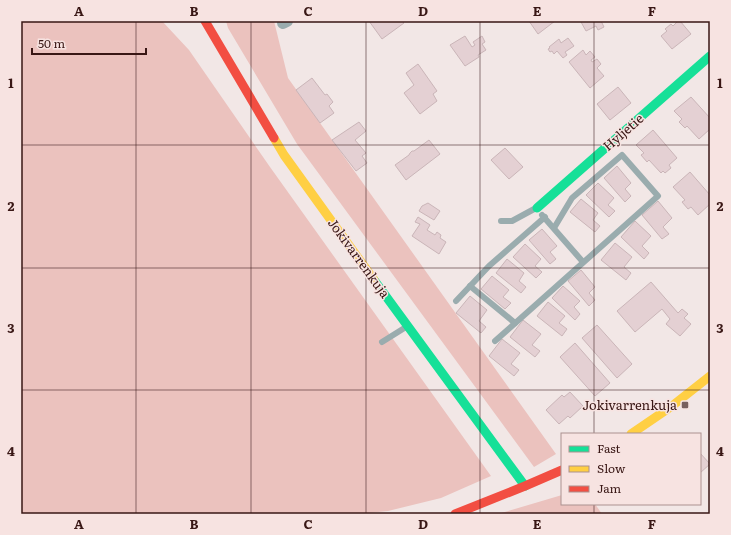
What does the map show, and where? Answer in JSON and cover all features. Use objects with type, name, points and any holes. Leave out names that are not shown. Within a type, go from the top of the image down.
[{"type":"street","name":"Jokivarrenkuja","points":[[205,21],[284,155],[407,326],[525,486]]},
{"type":"street","name":"Hyljetie","points":[[537,208],[710,56]]},
{"type":"street","points":[[633,433],[680,400],[710,376]]},
{"type":"street","points":[[455,514],[561,470]]},
{"type":"lane","points":[[495,341],[658,196],[622,155],[572,198],[554,228]]},
{"type":"lane","points":[[500,221],[512,221],[537,208],[583,262]]},
{"type":"lane","points":[[456,301],[489,266],[545,217]]},
{"type":"lane","points":[[470,286],[515,323]]},
{"type":"lane","points":[[382,342],[407,326]]},
{"type":"shaded area","points":[[21,21],[162,21],[189,50],[270,167],[491,476],[441,498],[388,511],[358,514],[21,514]]},
{"type":"shaded area","points":[[226,21],[274,21],[288,78],[556,454],[534,467],[297,144],[228,28]]},
{"type":"shaded area","points":[[561,495],[561,505],[596,505],[602,514],[498,514]]},
{"type":"building","points":[[369,21],[402,21],[404,23],[382,39]]},
{"type":"building","points":[[529,21],[555,21],[538,34]]},
{"type":"building","points":[[601,21],[604,27],[598,30],[596,26],[586,31],[581,22]]},
{"type":"building","points":[[680,21],[691,34],[672,49],[661,36],[667,31],[665,29],[671,24],[673,26]]},
{"type":"building","points":[[465,36],[472,47],[475,45],[473,42],[482,36],[485,42],[482,44],[486,50],[478,55],[479,57],[465,66],[450,45]]},
{"type":"building","points":[[568,38],[574,46],[565,52],[567,55],[563,58],[557,51],[554,54],[548,49],[559,39],[561,43]]},
{"type":"building","points":[[583,50],[586,55],[590,51],[595,57],[591,60],[592,62],[597,59],[601,64],[597,68],[604,76],[590,88],[569,62]]},
{"type":"building","points":[[418,64],[437,91],[433,94],[437,101],[420,114],[404,93],[414,85],[406,73]]},
{"type":"building","points":[[312,78],[325,95],[327,94],[333,102],[329,106],[334,113],[320,123],[296,90]]},
{"type":"building","points":[[618,87],[631,103],[610,120],[597,104]]},
{"type":"building","points":[[691,97],[710,118],[710,129],[699,139],[687,126],[685,128],[679,122],[682,119],[674,111]]},
{"type":"building","points":[[359,122],[366,131],[355,140],[366,153],[362,156],[367,163],[356,171],[332,140]]},
{"type":"building","points":[[653,130],[677,158],[669,165],[671,168],[665,173],[663,171],[661,173],[649,160],[647,162],[641,155],[644,153],[636,145]]},
{"type":"building","points":[[429,140],[440,154],[406,180],[395,165],[412,151]]},
{"type":"building","points":[[505,148],[523,167],[509,179],[491,160]]},
{"type":"building","points":[[617,166],[631,183],[625,189],[631,196],[625,202],[604,178]]},
{"type":"building","points":[[690,172],[710,195],[710,204],[698,215],[691,207],[688,209],[682,202],[685,200],[673,187]]},
{"type":"building","points":[[598,183],[614,198],[608,205],[615,211],[609,217],[586,195]]},
{"type":"building","points":[[581,199],[598,213],[593,220],[600,226],[595,232],[570,212]]},
{"type":"building","points":[[658,201],[672,218],[663,227],[669,234],[662,239],[642,215]]},
{"type":"building","points":[[428,203],[440,211],[434,220],[419,211],[422,206]]},
{"type":"building","points":[[418,217],[430,225],[427,230],[435,235],[437,232],[441,235],[440,238],[446,242],[439,254],[412,236],[420,224],[415,222]]},
{"type":"building","points":[[635,221],[651,236],[642,246],[649,253],[644,259],[621,237]]},
{"type":"building","points":[[542,229],[557,246],[550,252],[556,259],[550,264],[529,240]]},
{"type":"building","points":[[615,243],[632,257],[624,267],[631,273],[626,280],[601,260]]},
{"type":"building","points":[[525,244],[541,259],[535,266],[542,272],[536,278],[513,257]]},
{"type":"building","points":[[507,259],[524,273],[519,281],[526,287],[521,293],[496,273]]},
{"type":"building","points":[[581,270],[595,287],[589,293],[595,300],[589,306],[568,281]]},
{"type":"building","points":[[492,276],[509,290],[503,297],[511,303],[505,309],[481,289]]},
{"type":"building","points":[[651,282],[678,313],[682,309],[688,314],[684,318],[691,324],[680,336],[666,324],[670,319],[662,309],[635,332],[617,311]]},
{"type":"building","points":[[563,286],[580,301],[574,307],[580,314],[575,320],[552,298]]},
{"type":"building","points":[[470,296],[487,310],[479,321],[486,327],[481,333],[456,313]]},
{"type":"building","points":[[548,302],[565,316],[559,323],[567,329],[562,336],[537,316]]},
{"type":"building","points":[[523,320],[541,334],[532,345],[540,351],[535,357],[510,337]]},
{"type":"building","points":[[597,325],[632,364],[617,378],[582,338]]},
{"type":"building","points":[[502,339],[520,353],[511,364],[519,370],[514,376],[489,356]]},
{"type":"building","points":[[575,343],[610,383],[595,396],[560,357]]},
{"type":"building","points":[[570,392],[583,406],[570,418],[568,416],[559,424],[546,410],[562,395],[564,397]]},
{"type":"building","points":[[701,454],[710,464],[701,472]]},
{"type":"traffic: fast","points":[[537,208],[710,56]]},
{"type":"traffic: fast","points":[[374,280],[525,486]]},
{"type":"traffic: slow","points":[[274,138],[284,155],[374,280]]},
{"type":"traffic: slow","points":[[632,433],[672,406],[710,376]]},
{"type":"traffic: jam","points":[[205,21],[274,138]]},
{"type":"traffic: jam","points":[[455,514],[561,470]]},
{"type":"place","name":"Jokivarrenkuja","points":[[685,405]]}]
